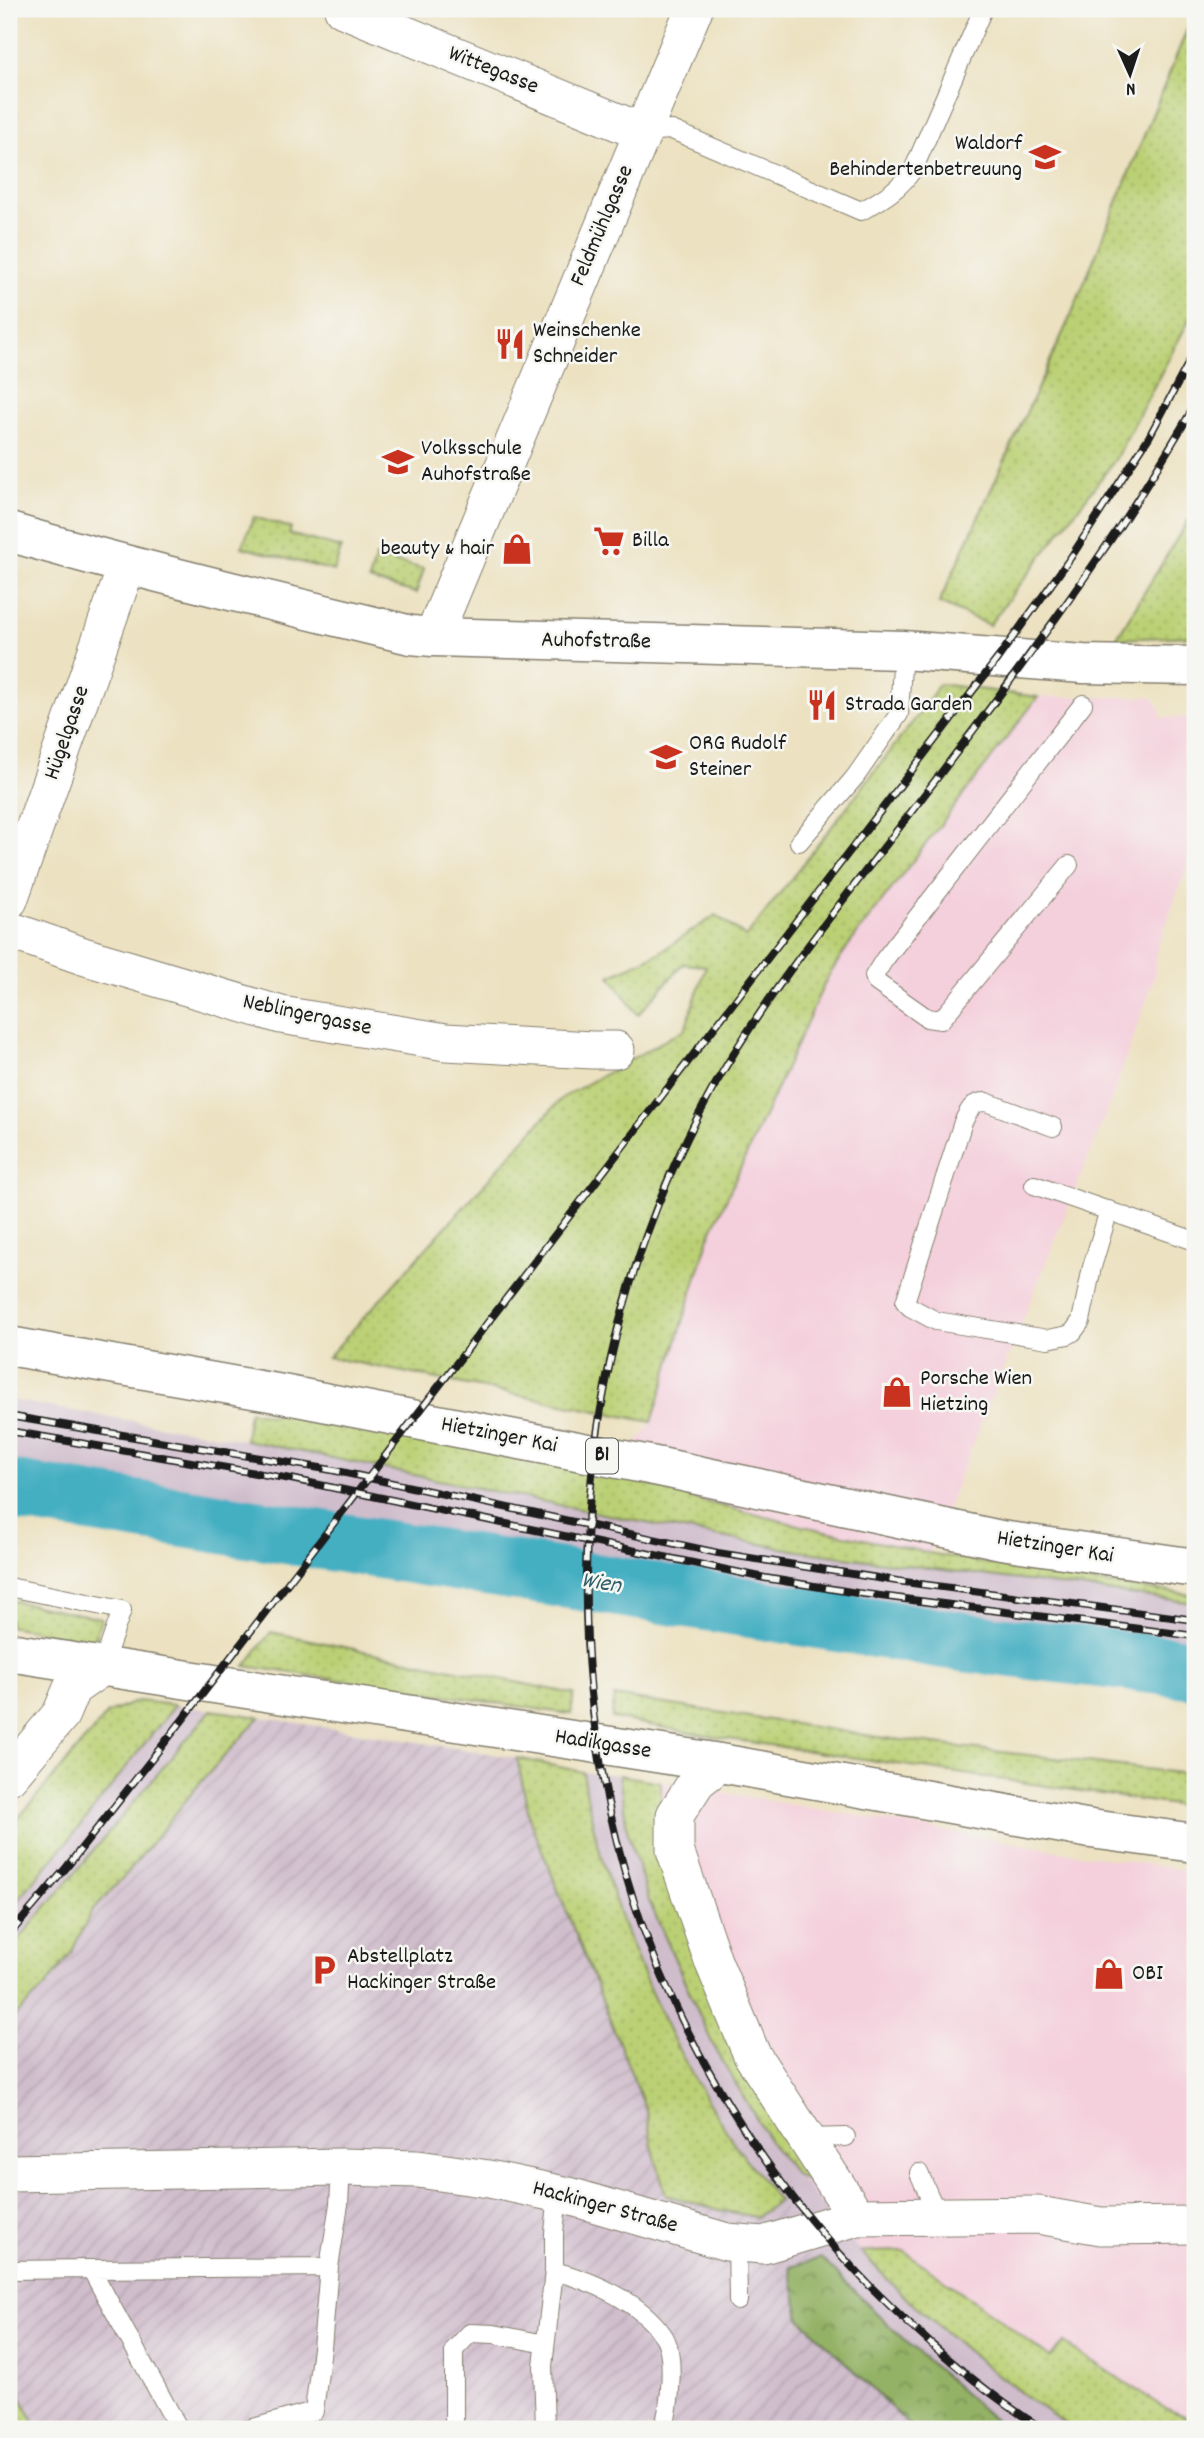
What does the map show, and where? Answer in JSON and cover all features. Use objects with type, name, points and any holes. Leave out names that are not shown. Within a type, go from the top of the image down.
[{"type":"main road","name":"Auhofstraße","points":[[9,532],[127,565],[411,635],[433,638],[903,650],[1083,664],[1195,666]]},
{"type":"main road","name":"Hietzinger Kai","points":[[9,1346],[282,1394],[660,1467],[1002,1540],[1195,1567]]},
{"type":"main road","name":"Hadikgasse","points":[[9,1652],[720,1763],[1091,1829],[1195,1843]]},
{"type":"street","name":"Wittegasse","points":[[343,9],[642,132]]},
{"type":"street","name":"Feldmühlgasse","points":[[433,638],[694,9]]},
{"type":"street","name":"Hügelgasse","points":[[9,900],[127,565]]},
{"type":"street","name":"Neblingergasse","points":[[9,930],[83,956],[281,1015],[446,1042],[616,1049]]},
{"type":"street","points":[[9,1776],[61,1714],[72,1688],[102,1667]]},
{"type":"street","points":[[720,1763],[697,1781],[675,1815],[675,1850],[713,1961],[752,2055],[857,2217]]},
{"type":"street","name":"Hackinger Straße","points":[[9,2173],[341,2167],[418,2169],[489,2179],[558,2193],[699,2235],[763,2245],[857,2217],[1038,2215],[1101,2226],[1195,2225]]},
{"type":"lane","points":[[642,132],[672,130],[861,211],[903,184],[914,168],[983,9]]},
{"type":"lane","points":[[799,842],[855,777],[899,713],[903,650]]},
{"type":"lane","points":[[1069,866],[941,1020],[927,1018],[876,982],[874,976],[884,960],[1083,704]]},
{"type":"lane","points":[[1053,1127],[986,1102],[976,1103],[971,1107],[963,1122],[905,1302],[936,1321],[959,1326],[1048,1339],[1068,1335],[1081,1321],[1109,1210]]},
{"type":"lane","points":[[1034,1185],[1195,1241]]},
{"type":"lane","points":[[9,1587],[122,1610],[102,1667]]},
{"type":"lane","points":[[807,2138],[846,2137]]},
{"type":"lane","points":[[250,2429],[314,2411],[329,2267],[340,2204],[341,2167]]},
{"type":"lane","points":[[919,2173],[938,2216]]},
{"type":"lane","points":[[545,2429],[542,2366],[554,2271],[558,2193]]},
{"type":"lane","points":[[737,2243],[738,2301]]},
{"type":"lane","points":[[9,2270],[329,2267]]},
{"type":"lane","points":[[91,2269],[179,2429]]},
{"type":"lane","points":[[554,2271],[581,2278],[637,2308],[665,2336],[672,2371],[668,2417],[663,2429]]},
{"type":"lane","points":[[454,2429],[454,2350],[470,2333],[494,2334],[545,2344]]},
{"type":"shaded area","points":[[1038,697],[1152,697],[1161,710],[1160,718],[1195,718],[1195,845],[1157,948],[1154,978],[1112,1098],[929,1553],[702,1501],[616,1473],[652,1422],[709,1237],[826,980],[848,946]]},
{"type":"shaded area","points":[[9,1400],[245,1440],[656,1525],[799,1551],[1195,1603],[1195,1649],[830,1601],[9,1466]]},
{"type":"shaded area","points":[[175,1705],[211,1710],[9,1951],[9,1910],[69,1840]]},
{"type":"shaded area","points":[[260,1717],[517,1758],[530,1820],[646,2110],[652,2146],[666,2194],[720,2210],[756,2217],[779,2201],[821,2258],[790,2268],[800,2318],[913,2429],[38,2429],[9,2376],[9,2022],[45,1987],[71,1953],[92,1911],[129,1871],[200,1783]]},
{"type":"shaded area","points":[[583,1772],[619,1775],[628,1834],[649,1901],[712,2043],[770,2142],[861,2252],[904,2296],[966,2350],[1073,2429],[1001,2427],[900,2336],[821,2258],[740,2150],[703,2092],[663,2017],[635,1953],[597,1841]]},
{"type":"shaded area","points":[[661,1782],[1195,1872],[1195,2429],[1153,2429],[1050,2359],[1005,2323],[904,2251],[861,2252],[794,2173],[810,2182],[661,1851]]},
{"type":"green space","points":[[1195,10],[1195,309],[1115,460],[989,625],[939,603],[1072,313]]},
{"type":"green space","points":[[1195,509],[1195,636],[1116,639]]},
{"type":"green space","points":[[254,517],[291,528],[289,534],[341,548],[334,571],[242,547]]},
{"type":"green space","points":[[376,557],[424,569],[416,593],[369,580]]},
{"type":"green space","points":[[939,684],[1038,697],[848,946],[826,980],[709,1237],[652,1422],[328,1357],[562,1098],[685,1029],[706,966],[683,964],[638,1015],[610,976],[657,954],[716,915],[746,937],[926,705]]},
{"type":"green space","points":[[249,1411],[274,1416],[278,1411],[616,1473],[702,1501],[798,1525],[929,1553],[1090,1582],[1195,1595],[1195,1603],[799,1551],[656,1525],[245,1440]]},
{"type":"green space","points":[[9,1600],[101,1618],[94,1642],[9,1626]]},
{"type":"green space","points":[[271,1632],[574,1694],[571,1714],[245,1666]]},
{"type":"green space","points":[[614,1696],[885,1738],[1195,1775],[1195,1808],[708,1736],[612,1718]]},
{"type":"green space","points":[[138,1701],[175,1705],[69,1840],[9,1910],[9,1829],[108,1713]]},
{"type":"green space","points":[[211,1710],[260,1717],[200,1783],[129,1871],[92,1911],[71,1953],[45,1987],[9,2022],[9,1951]]},
{"type":"green space","points":[[517,1758],[583,1772],[605,1869],[641,1969],[663,2019],[713,2110],[779,2201],[756,2217],[666,2195],[652,2146],[646,2110],[530,1820]]},
{"type":"green space","points":[[619,1775],[661,1782],[661,1851],[817,2176],[810,2183],[794,2173],[770,2142],[712,2043],[649,1901],[628,1834]]},
{"type":"green space","points":[[904,2251],[1050,2358],[1064,2343],[1163,2407],[1195,2421],[1195,2429],[1073,2429],[966,2350],[904,2296],[861,2252]]},
{"type":"green space","points":[[821,2258],[900,2336],[1004,2429],[913,2429],[800,2318],[790,2267]]},
{"type":"green space","points":[[9,2376],[38,2429],[18,2429],[9,2412]]},
{"type":"waterway","name":"Wien","points":[[9,1490],[970,1643],[1195,1669]]},
{"type":"railway","points":[[9,1935],[66,1868],[184,1718],[998,658],[1071,557],[1149,437],[1195,351]]},
{"type":"railway","points":[[1043,2429],[997,2398],[931,2344],[870,2286],[827,2239],[787,2190],[716,2084],[659,1970],[637,1911],[619,1850],[599,1754],[588,1657],[586,1560],[593,1462],[609,1366],[634,1271],[668,1180],[711,1092],[783,980],[988,711],[1078,587],[1137,500],[1195,405]]},
{"type":"railway","points":[[9,1416],[332,1470],[718,1553],[897,1581],[1195,1620]]},
{"type":"railway","points":[[9,1431],[291,1479],[765,1578],[857,1593],[1195,1636]]},
{"type":"place","name":"Waldorf Behindertenbetreuung","points":[[1045,157]]},
{"type":"place","name":"Weinschenke Schneider","points":[[510,344]]},
{"type":"place","name":"Volksschule Auhofstraße","points":[[398,462]]},
{"type":"place","name":"Billa","points":[[609,541]]},
{"type":"place","name":"beauty & hair","points":[[517,549]]},
{"type":"place","name":"Strada Garden","points":[[822,705]]},
{"type":"place","name":"ORG Rudolf Steiner","points":[[666,757]]},
{"type":"place","name":"Porsche Wien Hietzing","points":[[897,1392]]},
{"type":"place","name":"Abstellplatz Hackinger Straße","points":[[324,1970]]},
{"type":"place","name":"OBI","points":[[1109,1974]]}]
